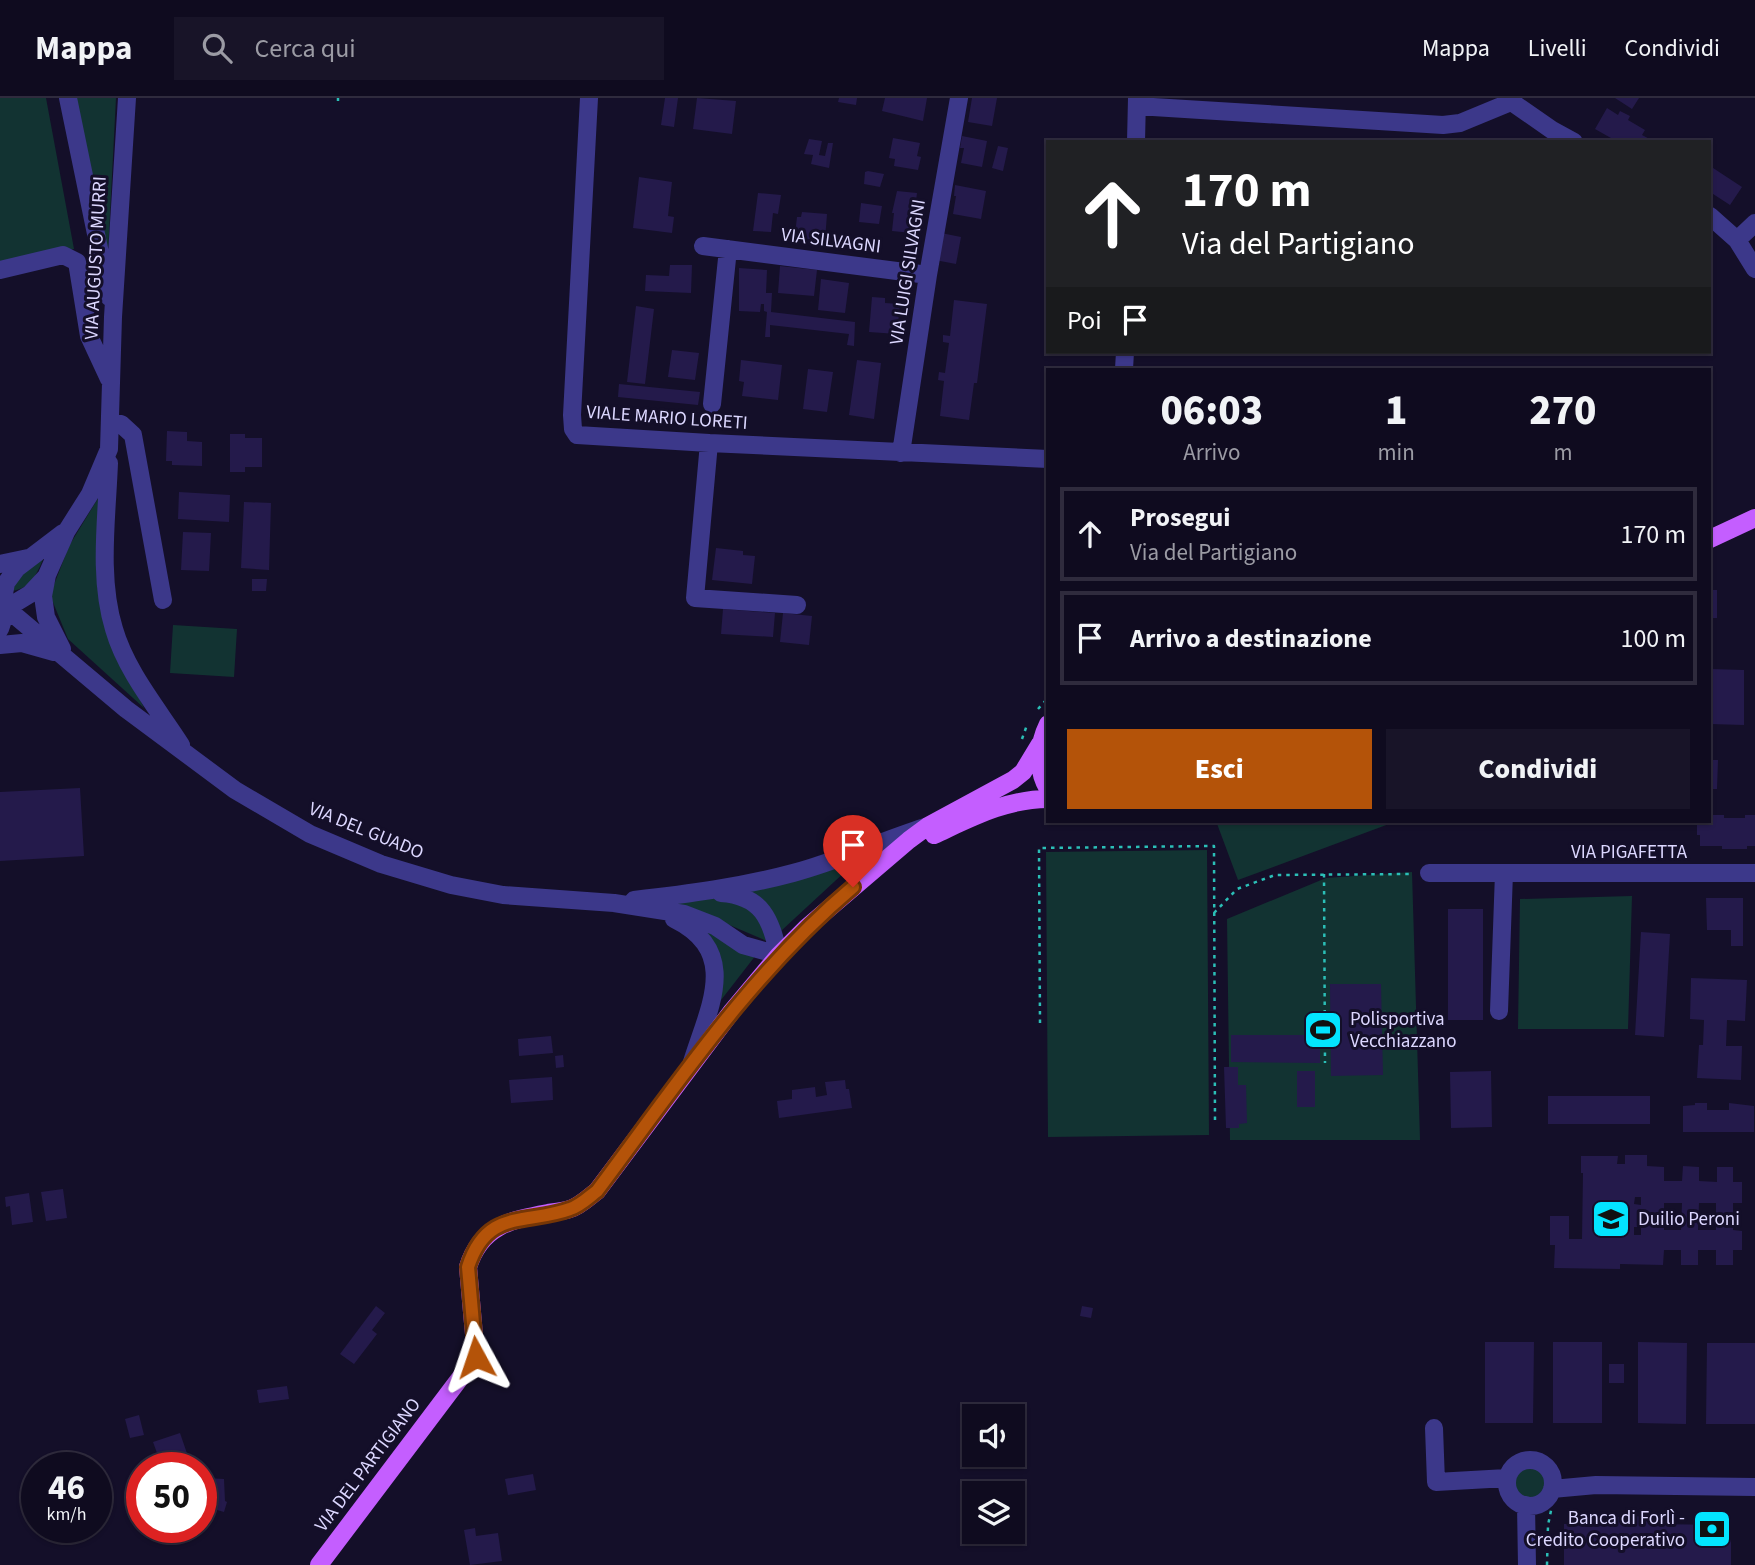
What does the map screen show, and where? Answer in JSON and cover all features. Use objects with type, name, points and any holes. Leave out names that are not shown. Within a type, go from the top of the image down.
[{"type":"main road","points":[[1715,537],[1755,518]]},
{"type":"main road","points":[[1715,537],[1755,532]]},
{"type":"main road","points":[[691,1065],[779,955],[806,928],[928,826],[1023,772],[1046,729]]},
{"type":"main road","points":[[1040,744],[1040,764],[1046,783]]},
{"type":"main road","points":[[871,872],[934,836],[986,812],[1021,801],[1046,799]]},
{"type":"main road","name":"VIA DEL PARTIGIANO","points":[[319,1565],[476,1357],[468,1280],[472,1253],[486,1235],[502,1224],[571,1209],[597,1191],[691,1065]]},
{"type":"street","points":[[68,98],[113,317]]},
{"type":"street","name":"VIA AUGUSTO MURRI","points":[[67,657],[46,617],[43,596],[47,575],[66,532],[90,494],[109,449],[113,317],[127,98]]},
{"type":"street","name":"VIALE MARIO LORETI","points":[[589,98],[573,429],[577,435],[1046,459]]},
{"type":"street","name":"VIA LUIGI SILVAGNI","points":[[901,453],[959,98]]},
{"type":"street","points":[[1471,117],[1476,98]]},
{"type":"street","points":[[1136,140],[1137,102],[1443,125],[1460,123],[1509,100],[1570,140]]},
{"type":"street","points":[[1711,217],[1737,240],[1755,269]]},
{"type":"street","points":[[1737,240],[1755,223]]},
{"type":"street","name":"VIA SILVAGNI","points":[[704,246],[928,275]]},
{"type":"street","points":[[712,404],[728,249]]},
{"type":"street","points":[[0,271],[63,255],[77,262],[89,336],[112,384]]},
{"type":"street","points":[[111,421],[121,424],[133,435],[163,600]]},
{"type":"street","points":[[709,443],[695,598],[797,605]]},
{"type":"street","points":[[109,449],[105,584],[114,629],[132,668],[186,754]]},
{"type":"street","name":"VIA AUGUSTO MURRI","points":[[2,605],[6,583],[17,568],[66,532]]},
{"type":"street","name":"VIA AUGUSTO MURRI","points":[[0,564],[31,558]]},
{"type":"street","name":"VIA AUGUSTO MURRI","points":[[2,605],[30,594],[47,575]]},
{"type":"street","points":[[0,629],[2,605]]},
{"type":"street","name":"VIA DEL GUADO","points":[[2,605],[126,709],[186,754],[235,790],[310,834],[381,863],[452,885],[503,895],[614,903],[684,914],[715,926],[743,945],[779,955]]},
{"type":"street","points":[[0,645],[31,645],[67,657]]},
{"type":"street","points":[[614,903],[760,881],[928,826]]},
{"type":"street","name":"VIA PIGAFETTA","points":[[1429,873],[1755,873]]},
{"type":"street","points":[[1499,1011],[1504,873]]},
{"type":"street","points":[[699,892],[741,894],[761,909],[772,930],[779,955]]},
{"type":"street","points":[[655,909],[700,936],[711,951],[716,969],[714,992],[691,1065]]},
{"type":"street","points":[[1434,1428],[1436,1482],[1507,1478]]},
{"type":"street","points":[[1552,1498],[1553,1482],[1548,1468],[1535,1461],[1521,1462],[1510,1472],[1507,1478],[1509,1492],[1519,1503],[1526,1505],[1539,1503],[1549,1495],[1552,1498],[1596,1485],[1755,1487]]},
{"type":"street","points":[[1526,1505],[1527,1565]]},
{"type":"path","points":[[1019,746],[1031,716],[1046,700]]},
{"type":"path","points":[[1040,1023],[1039,848],[1214,846],[1215,1123]]},
{"type":"path","points":[[1214,913],[1237,889],[1275,875],[1429,873]]},
{"type":"path","points":[[1324,874],[1325,1063]]},
{"type":"path","points":[[1547,1565],[1552,1498]]},
{"type":"green space","points":[[0,98],[46,98],[74,249],[0,263]]},
{"type":"green space","points":[[76,98],[116,98],[108,253]]},
{"type":"green space","points":[[100,495],[97,585],[109,637],[144,708],[68,639],[50,595],[69,546]]},
{"type":"green space","points":[[45,555],[30,583],[12,591],[15,578]]},
{"type":"green space","points":[[173,625],[237,629],[234,677],[170,673]]},
{"type":"green space","points":[[1217,823],[1392,823],[1238,880]]},
{"type":"green space","points":[[1207,850],[1209,1135],[1048,1137],[1046,852]]},
{"type":"green space","points":[[861,857],[781,931],[743,889]]},
{"type":"green space","name":"Polisportiva Vecchiazzano","points":[[1412,872],[1420,1140],[1230,1140],[1227,919],[1326,878]]},
{"type":"green space","points":[[1632,896],[1628,1029],[1518,1029],[1520,899]]},
{"type":"green space","points":[[727,897],[758,915],[769,942],[706,915],[668,903]]},
{"type":"green space","points":[[703,928],[756,955],[718,1004]]},
{"type":"green space","points":[[1530,1468],[1541,1472],[1545,1483],[1541,1494],[1530,1498],[1519,1494],[1515,1483],[1519,1472]]},
{"type":"building","points":[[665,98],[678,98],[674,127],[661,125]]},
{"type":"building","points":[[697,98],[736,101],[732,134],[693,129]]},
{"type":"building","points":[[839,98],[857,98],[856,105],[838,102]]},
{"type":"building","points":[[885,98],[927,98],[923,121],[882,111]]},
{"type":"building","points":[[972,98],[997,98],[992,126],[968,122]]},
{"type":"building","points":[[1615,98],[1639,98],[1632,109]]},
{"type":"building","points":[[1607,108],[1618,115],[1620,111],[1630,116],[1628,120],[1645,130],[1642,135],[1651,140],[1614,140],[1595,129]]},
{"type":"building","points":[[962,136],[987,141],[982,167],[961,163],[964,148],[960,148]]},
{"type":"building","points":[[893,138],[920,143],[918,170],[894,166],[895,159],[889,158]]},
{"type":"building","points":[[809,139],[822,141],[819,155],[825,156],[828,143],[833,143],[829,168],[811,164],[813,155],[804,154]]},
{"type":"building","points":[[998,146],[1008,148],[1003,171],[992,168]]},
{"type":"building","points":[[1711,167],[1742,187],[1730,205],[1711,193]]},
{"type":"building","points":[[865,172],[884,174],[880,187],[864,184]]},
{"type":"building","points":[[639,177],[672,182],[668,216],[674,217],[672,233],[633,228]]},
{"type":"building","points":[[955,185],[986,191],[981,219],[953,214]]},
{"type":"building","points":[[897,191],[917,193],[912,233],[892,231],[892,213]]},
{"type":"building","points":[[758,193],[781,195],[778,214],[773,213],[771,232],[753,231]]},
{"type":"building","points":[[861,203],[882,206],[879,224],[859,222]]},
{"type":"building","points":[[802,212],[827,214],[825,240],[805,239],[805,235],[795,234],[797,217],[801,217]]},
{"type":"building","points":[[941,233],[961,237],[956,264],[935,260]]},
{"type":"building","points":[[670,265],[692,265],[691,293],[645,291],[646,275],[669,276]]},
{"type":"building","points":[[780,266],[817,270],[814,296],[778,293]]},
{"type":"building","points":[[739,268],[767,270],[766,293],[772,293],[771,312],[855,322],[854,346],[847,345],[849,334],[770,325],[770,337],[765,337],[767,312],[764,311],[764,304],[761,304],[760,312],[739,311]]},
{"type":"building","points":[[821,279],[849,283],[845,313],[818,310]]},
{"type":"building","points":[[872,297],[885,298],[885,303],[900,304],[897,334],[869,332]]},
{"type":"building","points":[[954,300],[987,304],[977,383],[974,383],[969,420],[940,416],[944,381],[938,380],[939,372],[945,373],[949,343],[943,342],[943,335],[950,336]]},
{"type":"building","points":[[636,306],[654,309],[645,384],[627,382]]},
{"type":"building","points":[[672,350],[699,353],[695,380],[668,377]]},
{"type":"building","points":[[741,360],[782,365],[778,400],[742,396],[744,382],[739,381]]},
{"type":"building","points":[[857,360],[881,363],[874,419],[849,415]]},
{"type":"building","points":[[808,369],[833,372],[827,412],[803,409]]},
{"type":"building","points":[[619,384],[700,392],[698,405],[618,397]]},
{"type":"building","points":[[167,431],[187,432],[187,441],[202,442],[202,466],[172,465],[172,461],[166,461]]},
{"type":"building","points":[[230,434],[245,434],[245,438],[262,438],[262,467],[245,467],[245,472],[230,472]]},
{"type":"building","points":[[179,492],[230,495],[229,522],[178,519]]},
{"type":"building","points":[[244,502],[271,503],[269,570],[241,568]]},
{"type":"building","points":[[183,532],[211,533],[209,571],[181,570]]},
{"type":"building","points":[[716,548],[743,551],[743,555],[755,556],[752,584],[712,580]]},
{"type":"building","points":[[252,579],[267,579],[266,591],[252,591]]},
{"type":"building","points":[[1711,590],[1717,590],[1717,618],[1711,618]]},
{"type":"building","points":[[723,609],[775,613],[773,637],[721,634]]},
{"type":"building","points":[[783,613],[812,616],[809,645],[780,642]]},
{"type":"building","points":[[1711,669],[1744,670],[1744,725],[1711,724]]},
{"type":"building","points":[[1711,760],[1718,760],[1717,789],[1711,789]]},
{"type":"building","points":[[80,788],[84,856],[0,861],[0,792]]},
{"type":"building","points":[[1711,815],[1745,818],[1745,815],[1755,815],[1755,846],[1747,846],[1747,849],[1700,846],[1700,835],[1697,835],[1697,823],[1711,823]]},
{"type":"building","points":[[1706,898],[1743,898],[1743,946],[1731,946],[1731,930],[1707,930]]},
{"type":"building","points":[[1448,909],[1483,909],[1483,1020],[1448,1020]]},
{"type":"building","points":[[1641,932],[1670,934],[1664,1037],[1635,1035]]},
{"type":"building","points":[[1691,978],[1747,980],[1745,1021],[1727,1020],[1726,1046],[1742,1046],[1741,1080],[1697,1078],[1704,1020],[1690,1019]]},
{"type":"building","points":[[1330,984],[1381,984],[1383,1075],[1331,1076]]},
{"type":"building","points":[[1231,1035],[1320,1035],[1320,1063],[1231,1062]]},
{"type":"building","points":[[551,1036],[553,1053],[519,1056],[518,1039]]},
{"type":"building","points":[[563,1055],[564,1067],[556,1068],[555,1056]]},
{"type":"building","points":[[1224,1067],[1238,1067],[1238,1085],[1246,1085],[1247,1123],[1239,1124],[1239,1128],[1226,1128]]},
{"type":"building","points":[[1297,1071],[1315,1071],[1315,1107],[1297,1107]]},
{"type":"building","points":[[1491,1071],[1492,1127],[1451,1128],[1450,1072]]},
{"type":"building","points":[[552,1077],[553,1100],[511,1103],[509,1080]]},
{"type":"building","points":[[845,1080],[852,1108],[779,1118],[777,1101],[792,1099],[792,1090],[815,1087],[816,1097],[827,1095],[825,1082]]},
{"type":"building","points":[[1548,1096],[1650,1096],[1650,1124],[1548,1124]]},
{"type":"building","points":[[1707,1103],[1707,1110],[1729,1110],[1729,1103],[1754,1106],[1754,1132],[1683,1132],[1683,1106]]},
{"type":"building","points":[[1625,1155],[1647,1155],[1647,1166],[1664,1167],[1664,1181],[1682,1181],[1683,1166],[1699,1167],[1699,1181],[1717,1182],[1717,1167],[1733,1167],[1733,1182],[1742,1182],[1742,1203],[1733,1203],[1733,1230],[1742,1231],[1742,1250],[1733,1250],[1733,1265],[1716,1265],[1716,1250],[1698,1250],[1698,1265],[1681,1265],[1681,1250],[1664,1250],[1663,1265],[1620,1264],[1620,1269],[1554,1268],[1555,1245],[1550,1245],[1550,1216],[1569,1216],[1569,1239],[1582,1239],[1581,1156],[1618,1156],[1617,1164],[1625,1164]],"holes":[[[1635,1197],[1641,1197],[1641,1205],[1634,1204]],[[1664,1203],[1682,1203],[1681,1230],[1664,1230]],[[1699,1203],[1716,1203],[1716,1230],[1698,1230]],[[1634,1227],[1641,1227],[1641,1235],[1634,1235]]]},
{"type":"building","points":[[63,1189],[67,1218],[46,1221],[41,1192]]},
{"type":"building","points":[[29,1193],[33,1222],[12,1225],[10,1206],[6,1207],[5,1197]]},
{"type":"building","points":[[376,1306],[385,1313],[372,1330],[377,1334],[354,1364],[340,1354]]},
{"type":"building","points":[[1082,1306],[1093,1308],[1091,1318],[1080,1316]]},
{"type":"building","points":[[1485,1342],[1534,1342],[1533,1423],[1485,1423]]},
{"type":"building","points":[[1553,1342],[1602,1342],[1602,1423],[1553,1423]]},
{"type":"building","points":[[1638,1342],[1687,1343],[1686,1424],[1638,1423]]},
{"type":"building","points":[[1707,1343],[1755,1343],[1755,1424],[1706,1424]]},
{"type":"building","points":[[1609,1364],[1624,1364],[1624,1383],[1609,1383]]},
{"type":"building","points":[[287,1386],[289,1399],[259,1403],[257,1390]]},
{"type":"building","points":[[139,1415],[144,1435],[130,1438],[125,1419]]},
{"type":"building","points":[[180,1433],[187,1452],[157,1452],[153,1442]]},
{"type":"building","points":[[533,1474],[536,1490],[508,1495],[505,1479]]},
{"type":"building","points":[[217,1479],[224,1479],[227,1502],[224,1512],[217,1510]]},
{"type":"building","points":[[1648,1516],[1649,1524],[1731,1525],[1731,1565],[1564,1565],[1564,1524],[1616,1524],[1615,1517]]},
{"type":"building","points":[[475,1528],[476,1536],[498,1533],[502,1561],[470,1565],[464,1530]]},
{"type":"place","name":"Polisportiva Vecchiazzano","points":[[1323,1030]]},
{"type":"place","name":"Duilio Peroni","points":[[1611,1219]]},
{"type":"place","name":"Banca di Forlì - Credito Cooperativo","points":[[1712,1529]]},
{"type":"route","points":[[476,1357],[468,1267],[472,1253],[486,1235],[502,1224],[517,1219],[571,1209],[597,1191],[757,981],[806,928],[853,887]]}]
